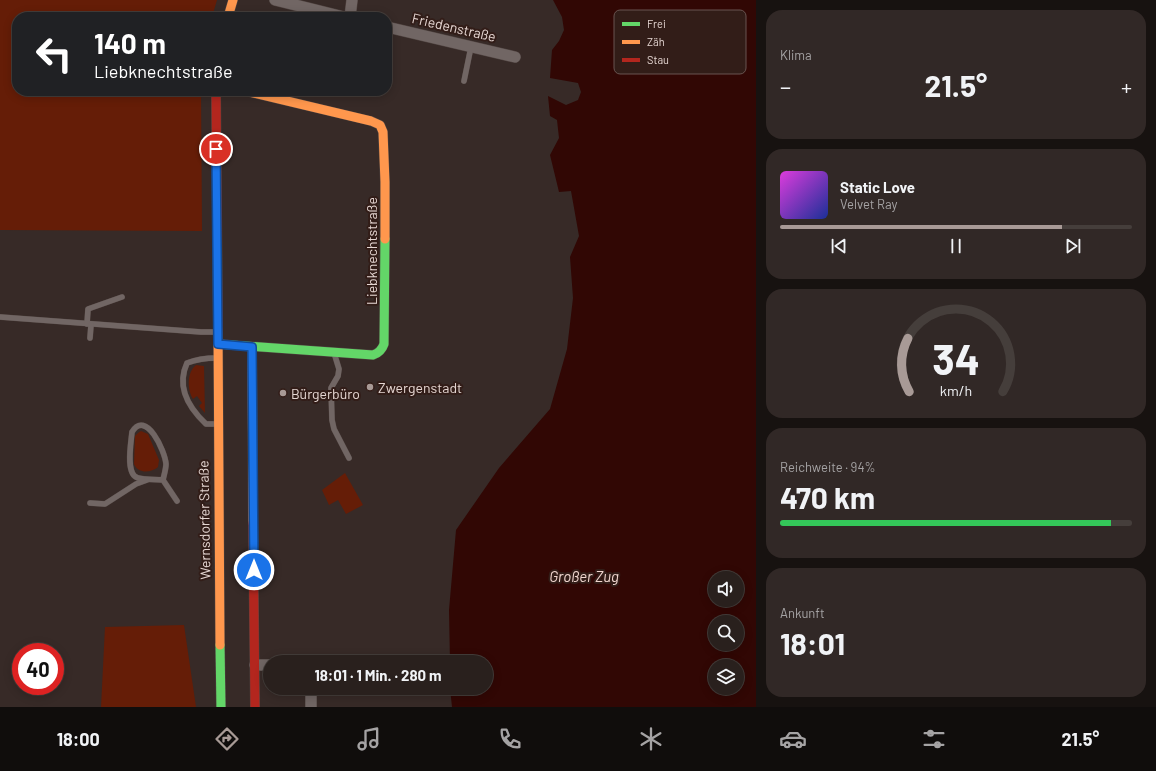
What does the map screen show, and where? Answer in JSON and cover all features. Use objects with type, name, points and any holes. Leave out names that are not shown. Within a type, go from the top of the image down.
[{"type":"street","points":[[229,12],[233,0]]},
{"type":"street","points":[[274,0],[323,12]]},
{"type":"street","points":[[351,12],[352,0]]},
{"type":"street","name":"Friedenstraße","points":[[392,28],[515,57]]},
{"type":"street","name":"Wernsdorfer Straße","points":[[216,96],[221,707]]},
{"type":"street","name":"Liebknechtstraße","points":[[218,344],[373,355],[382,349],[384,344],[385,182],[383,132],[380,125],[371,121],[266,96]]},
{"type":"street","points":[[252,347],[255,707]]},
{"type":"street","points":[[254,665],[263,665]]},
{"type":"street","points":[[311,695],[311,707]]},
{"type":"lane","points":[[464,81],[471,47]]},
{"type":"lane","points":[[90,338],[88,309],[122,297]]},
{"type":"lane","points":[[0,317],[218,332]]},
{"type":"lane","points":[[334,353],[339,369],[338,376],[331,388],[332,420],[334,430],[349,458]]},
{"type":"lane","points":[[217,358],[196,360],[187,364],[183,372],[186,398],[191,408],[206,424],[218,424]]},
{"type":"lane","points":[[163,480],[137,478],[132,474],[130,468],[132,432],[135,427],[143,425],[147,426],[163,453],[166,463],[163,480],[177,501]]},
{"type":"lane","points":[[90,503],[104,504],[136,484],[148,479]]},
{"type":"shaded area","points":[[0,0],[217,0],[213,12],[12,12],[12,96],[201,96],[202,231],[0,230]]},
{"type":"shaded area","points":[[196,365],[204,366],[205,413],[199,406],[202,403],[197,396],[193,399],[189,386],[191,372]]},
{"type":"shaded area","points":[[141,431],[148,434],[159,460],[158,467],[145,472],[138,470],[134,464],[135,436]]},
{"type":"shaded area","points":[[345,473],[363,505],[346,514],[338,500],[329,505],[322,490]]},
{"type":"shaded area","points":[[184,625],[196,707],[101,707],[105,627]]},
{"type":"water","name":"Großer Zug","points":[[553,0],[756,0],[756,707],[452,707],[451,695],[493,695],[493,655],[450,655],[449,610],[456,530],[499,468],[550,409],[567,349],[573,298],[570,257],[579,236],[571,191],[559,192],[550,155],[559,138],[557,120],[550,116],[548,96],[566,105],[578,100],[581,92],[578,83],[550,78],[552,50],[559,41],[564,30],[562,17]]},
{"type":"traffic: fast","points":[[218,344],[373,355],[377,353],[381,350],[384,344],[385,239]]},
{"type":"traffic: fast","points":[[220,645],[221,707]]},
{"type":"traffic: slow","points":[[229,12],[233,0]]},
{"type":"traffic: slow","points":[[266,96],[371,121],[380,125],[383,132],[385,239]]},
{"type":"traffic: slow","points":[[218,330],[220,645]]},
{"type":"traffic: slow","points":[[252,347],[253,523]]},
{"type":"traffic: jam","points":[[216,96],[218,330]]},
{"type":"traffic: jam","points":[[253,523],[255,707]]},
{"type":"place","name":"Zwergenstadt","points":[[370,387]]},
{"type":"place","name":"Bürgerbüro","points":[[283,393]]},
{"type":"route","points":[[216,149],[218,344],[252,347],[254,570]]}]
